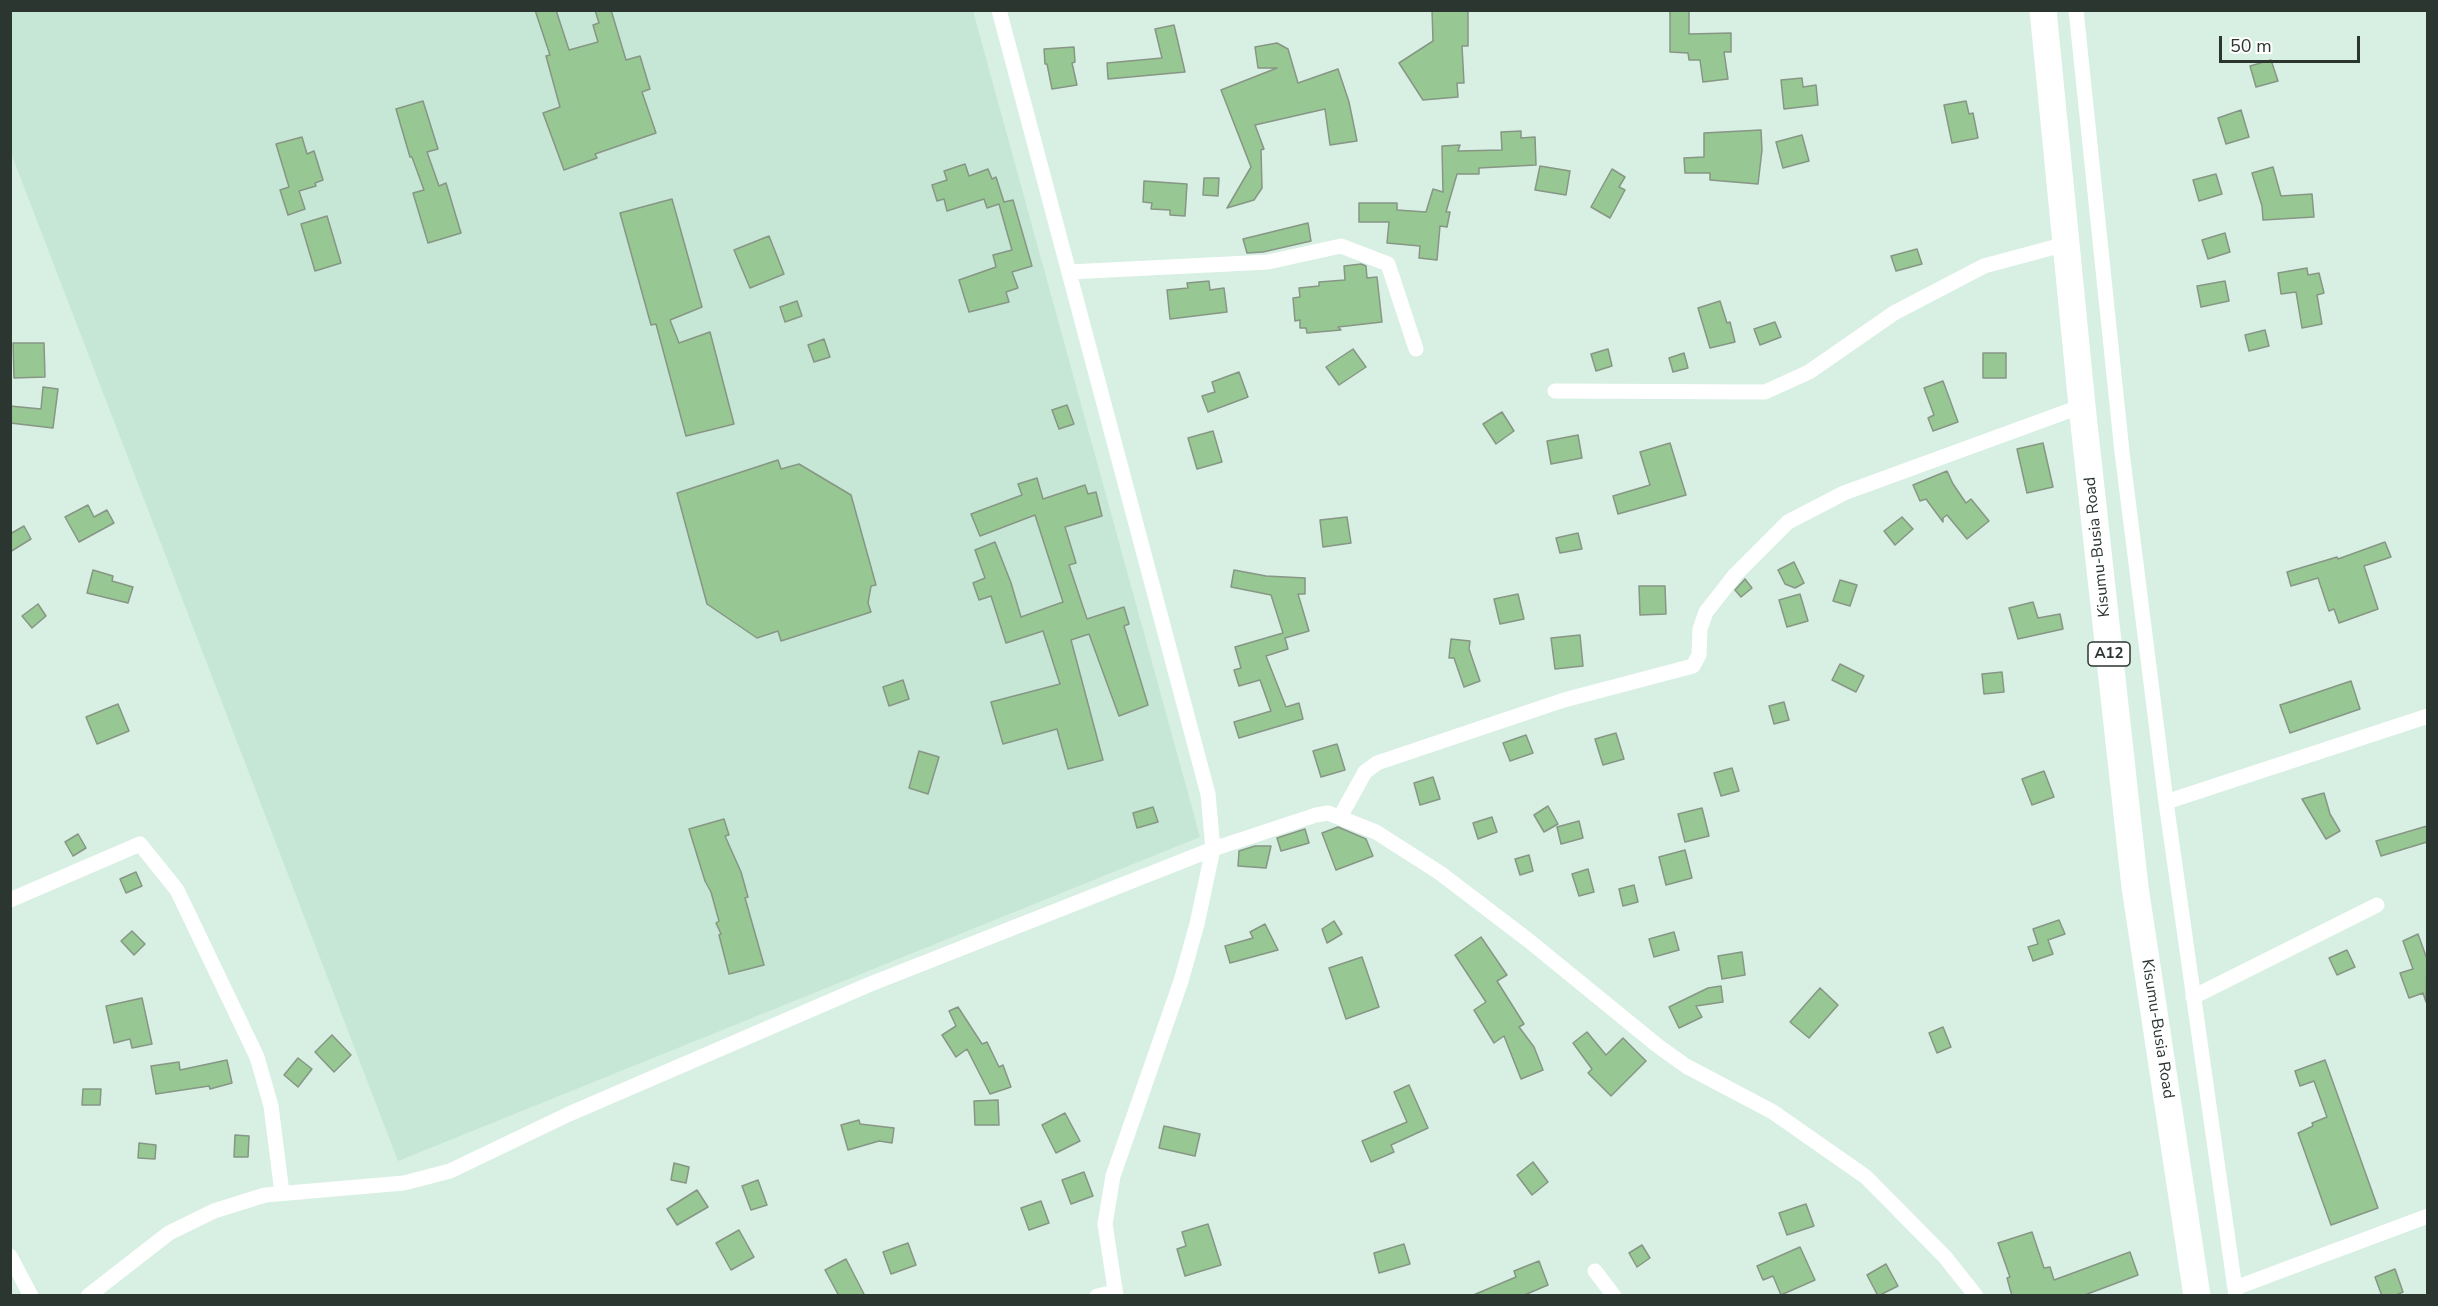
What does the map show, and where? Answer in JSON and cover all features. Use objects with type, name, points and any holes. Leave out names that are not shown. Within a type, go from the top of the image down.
[{"type":"highway","name":"Kisumu-Busia Road","points":[[2043,10],[2082,406],[2135,887],[2197,1296]]},
{"type":"street","points":[[999,10],[1208,794],[1213,849],[1197,924],[1181,981],[1113,1176],[1105,1224],[1115,1294],[1097,1296]]},
{"type":"street","points":[[2076,10],[2121,440],[2166,802],[2235,1292],[2427,1216]]},
{"type":"street","points":[[1555,391],[1765,392],[1809,372],[1894,313],[1984,266],[2066,244]]},
{"type":"street","points":[[1069,272],[1268,262],[1341,246],[1388,264],[1416,349]]},
{"type":"street","points":[[1340,817],[1365,772],[1377,762],[1564,700],[1693,666],[1699,655],[1700,629],[1706,612],[1735,575],[1788,522],[1844,493],[2082,406]]},
{"type":"street","points":[[2166,802],[2427,716]]},
{"type":"street","points":[[88,1296],[169,1233],[214,1211],[265,1195],[404,1183],[450,1171],[569,1114],[858,990],[1213,849],[1328,813],[1376,832],[1440,873],[1528,939],[1658,1046],[1686,1066],[1773,1112],[1866,1177],[1945,1257],[1976,1296]]},
{"type":"street","points":[[10,900],[140,844],[177,890],[257,1057],[271,1106],[282,1193]]},
{"type":"street","points":[[2193,997],[2378,905]]},
{"type":"street","points":[[10,1256],[31,1296]]},
{"type":"street","points":[[1595,1271],[1614,1296]]},
{"type":"shaded area","points":[[11,11],[973,11],[1200,837],[398,1161],[11,153]]},
{"type":"building","points":[[535,10],[556,10],[569,50],[598,42],[593,25],[599,23],[595,10],[611,10],[626,60],[640,56],[650,89],[642,92],[656,133],[595,154],[597,158],[564,170],[543,113],[560,107],[546,56],[550,55]]},
{"type":"building","points":[[1432,10],[1468,10],[1468,46],[1462,46],[1464,83],[1457,83],[1458,97],[1423,100],[1399,63],[1433,41]]},
{"type":"building","points":[[1670,10],[1689,10],[1689,34],[1731,33],[1731,52],[1724,52],[1728,79],[1703,82],[1700,60],[1689,60],[1688,53],[1670,52]]},
{"type":"building","points":[[1174,25],[1185,72],[1108,79],[1107,63],[1162,58],[1155,29]]},
{"type":"building","points":[[1277,43],[1288,49],[1298,83],[1338,69],[1349,102],[1357,141],[1330,145],[1325,109],[1255,125],[1264,149],[1261,150],[1262,188],[1254,200],[1227,208],[1251,167],[1221,90],[1277,68],[1258,68],[1255,47]]},
{"type":"building","points":[[1074,47],[1075,62],[1072,63],[1077,85],[1052,89],[1047,64],[1045,64],[1044,49]]},
{"type":"building","points":[[2271,60],[2278,81],[2256,87],[2250,66]]},
{"type":"building","points":[[1802,78],[1803,87],[1816,85],[1818,105],[1784,109],[1781,80]]},
{"type":"building","points":[[423,101],[438,149],[427,152],[439,186],[446,183],[461,233],[428,243],[413,193],[424,190],[412,157],[410,157],[396,109]]},
{"type":"building","points":[[1966,101],[1969,114],[1973,113],[1978,138],[1952,143],[1944,105]]},
{"type":"building","points":[[2241,110],[2249,137],[2226,144],[2218,118]]},
{"type":"building","points":[[1761,130],[1762,150],[1758,184],[1710,180],[1710,173],[1685,173],[1684,158],[1704,157],[1704,133]]},
{"type":"building","points":[[1521,131],[1521,138],[1535,137],[1536,165],[1479,168],[1479,174],[1457,174],[1446,212],[1450,212],[1447,227],[1440,226],[1437,260],[1419,258],[1420,246],[1387,243],[1389,222],[1359,222],[1359,203],[1397,203],[1397,210],[1426,212],[1433,189],[1443,192],[1442,146],[1460,145],[1458,151],[1502,150],[1501,132]]},
{"type":"building","points":[[1802,135],[1809,161],[1783,168],[1776,142]]},
{"type":"building","points":[[302,137],[307,154],[314,151],[323,180],[315,183],[316,186],[299,191],[305,209],[288,215],[280,190],[289,187],[276,144]]},
{"type":"building","points":[[965,164],[969,176],[988,169],[992,179],[996,177],[1004,202],[1013,200],[1032,266],[1012,272],[1018,288],[1006,292],[1009,302],[969,312],[959,280],[996,267],[993,255],[1012,250],[999,204],[987,208],[984,199],[947,211],[944,199],[937,201],[932,185],[947,180],[944,171]]},
{"type":"building","points":[[1540,166],[1570,171],[1566,195],[1535,190]]},
{"type":"building","points":[[2273,167],[2281,196],[2312,194],[2314,217],[2263,220],[2262,206],[2252,173]]},
{"type":"building","points":[[1612,169],[1625,177],[1619,187],[1625,190],[1610,218],[1591,207]]},
{"type":"building","points":[[2216,174],[2222,194],[2199,201],[2193,180]]},
{"type":"building","points":[[1204,178],[1219,178],[1218,196],[1203,195]]},
{"type":"building","points":[[1144,181],[1187,184],[1185,216],[1170,215],[1170,210],[1151,209],[1152,203],[1143,202]]},
{"type":"building","points":[[672,199],[702,307],[670,320],[679,343],[710,332],[734,424],[686,436],[656,324],[651,325],[620,213]]},
{"type":"building","points":[[327,216],[341,263],[315,271],[301,224]]},
{"type":"building","points":[[1308,223],[1311,241],[1263,252],[1247,253],[1243,239]]},
{"type":"building","points":[[2225,233],[2230,252],[2208,259],[2202,240]]},
{"type":"building","points":[[769,236],[784,274],[750,288],[734,250]]},
{"type":"building","points":[[1917,249],[1922,264],[1896,271],[1891,256]]},
{"type":"building","points":[[1361,264],[1366,266],[1367,278],[1377,277],[1382,322],[1338,327],[1341,330],[1307,333],[1306,328],[1300,328],[1300,320],[1295,321],[1293,298],[1300,297],[1299,288],[1319,286],[1319,282],[1345,280],[1344,266]]},
{"type":"building","points":[[2307,268],[2308,275],[2319,273],[2324,293],[2317,295],[2322,324],[2302,328],[2296,292],[2281,294],[2278,273]]},
{"type":"building","points":[[1209,281],[1210,290],[1224,288],[1227,312],[1170,319],[1167,290],[1188,288],[1187,283]]},
{"type":"building","points":[[2225,281],[2229,301],[2201,307],[2197,286]]},
{"type":"building","points":[[797,301],[802,316],[785,322],[780,307]]},
{"type":"building","points":[[1720,301],[1727,323],[1730,322],[1735,342],[1710,348],[1698,308]]},
{"type":"building","points":[[1775,322],[1781,337],[1760,345],[1754,329]]},
{"type":"building","points":[[2265,330],[2269,346],[2249,351],[2245,335]]},
{"type":"building","points":[[824,339],[830,357],[814,362],[808,345]]},
{"type":"building","points":[[13,343],[44,343],[45,377],[14,378]]},
{"type":"building","points":[[1353,349],[1366,367],[1339,385],[1326,367]]},
{"type":"building","points":[[1608,349],[1612,366],[1596,371],[1591,354]]},
{"type":"building","points":[[1684,353],[1688,368],[1673,372],[1669,358]]},
{"type":"building","points":[[1983,353],[2006,353],[2006,378],[1983,378]]},
{"type":"building","points":[[1239,372],[1248,397],[1208,412],[1202,396],[1215,392],[1212,382]]},
{"type":"building","points":[[1943,381],[1958,422],[1933,431],[1928,418],[1934,415],[1924,388]]},
{"type":"building","points":[[43,387],[58,389],[53,428],[10,423],[10,406],[41,409]]},
{"type":"building","points":[[1067,405],[1074,424],[1059,429],[1052,410]]},
{"type":"building","points":[[1502,412],[1514,431],[1496,444],[1483,424]]},
{"type":"building","points":[[1213,431],[1222,462],[1197,469],[1188,438]]},
{"type":"building","points":[[1578,435],[1582,458],[1551,464],[1547,441]]},
{"type":"building","points":[[1670,443],[1686,495],[1618,514],[1613,496],[1650,485],[1640,452]]},
{"type":"building","points":[[2043,443],[2053,487],[2027,493],[2017,449]]},
{"type":"building","points":[[778,460],[781,469],[799,464],[851,495],[876,585],[871,586],[868,603],[871,612],[781,641],[778,631],[757,638],[707,604],[677,493]]},
{"type":"building","points":[[1947,471],[1966,503],[1971,499],[1989,521],[1967,539],[1947,515],[1943,518],[1943,522],[1926,499],[1920,501],[1913,485]]},
{"type":"building","points":[[1037,478],[1043,499],[1085,485],[1088,494],[1096,492],[1102,516],[1065,527],[1076,563],[1069,565],[1087,619],[1124,607],[1129,624],[1124,626],[1148,705],[1119,716],[1089,634],[1071,640],[1103,760],[1068,769],[1057,729],[1003,744],[991,702],[1060,684],[1043,631],[1006,643],[991,596],[979,600],[973,583],[985,578],[975,550],[995,542],[1021,617],[1063,602],[1035,515],[980,536],[971,514],[1022,495],[1018,484]]},
{"type":"building","points":[[88,505],[94,517],[107,510],[114,523],[79,542],[65,517]]},
{"type":"building","points":[[1347,517],[1351,543],[1323,547],[1320,520]]},
{"type":"building","points":[[1902,517],[1913,529],[1895,545],[1884,531]]},
{"type":"building","points":[[24,526],[31,539],[10,552],[10,534]]},
{"type":"building","points":[[1578,533],[1582,549],[1560,553],[1556,538]]},
{"type":"building","points":[[2385,542],[2391,557],[2364,566],[2378,609],[2339,623],[2334,609],[2329,611],[2318,578],[2291,586],[2287,572],[2337,557],[2338,559]]},
{"type":"building","points":[[1794,562],[1804,583],[1795,588],[1785,584],[1778,570]]},
{"type":"building","points":[[93,570],[113,576],[112,581],[133,587],[128,603],[87,593]]},
{"type":"building","points":[[1234,570],[1266,576],[1305,578],[1305,594],[1298,594],[1309,631],[1285,638],[1288,649],[1266,656],[1286,707],[1299,703],[1303,719],[1239,738],[1234,722],[1271,711],[1260,680],[1239,686],[1234,670],[1241,668],[1235,647],[1283,633],[1271,595],[1231,587]]},
{"type":"building","points":[[1745,579],[1752,588],[1741,597],[1735,590]]},
{"type":"building","points":[[1840,580],[1857,585],[1850,606],[1833,601]]},
{"type":"building","points":[[1639,586],[1665,586],[1666,614],[1640,615]]},
{"type":"building","points":[[1518,594],[1524,619],[1500,624],[1494,599]]},
{"type":"building","points":[[1800,594],[1808,621],[1787,627],[1779,600]]},
{"type":"building","points":[[2033,602],[2038,618],[2060,614],[2063,629],[2018,639],[2009,608]]},
{"type":"building","points":[[38,604],[46,616],[32,628],[22,616]]},
{"type":"building","points":[[1580,635],[1583,666],[1555,669],[1551,638]]},
{"type":"building","points":[[1451,639],[1470,641],[1469,649],[1480,681],[1464,687],[1454,658],[1449,658]]},
{"type":"building","points":[[1840,664],[1864,676],[1856,692],[1832,680]]},
{"type":"building","points":[[2002,672],[2004,692],[1984,694],[1982,674]]},
{"type":"building","points":[[903,680],[909,699],[889,706],[883,687]]},
{"type":"building","points":[[2351,681],[2360,709],[2290,733],[2280,705]]},
{"type":"building","points":[[1784,702],[1789,720],[1774,724],[1769,706]]},
{"type":"building","points":[[118,704],[129,731],[97,744],[86,717]]},
{"type":"building","points":[[1616,733],[1624,759],[1603,765],[1595,739]]},
{"type":"building","points":[[1526,735],[1533,753],[1510,761],[1503,743]]},
{"type":"building","points":[[1337,744],[1345,770],[1321,777],[1313,751]]},
{"type":"building","points":[[919,751],[939,757],[928,794],[909,788]]},
{"type":"building","points":[[1732,768],[1739,791],[1721,796],[1714,773]]},
{"type":"building","points":[[2044,771],[2054,797],[2032,805],[2022,779]]},
{"type":"building","points":[[1433,777],[1440,799],[1420,805],[1414,783]]},
{"type":"building","points":[[2324,793],[2330,814],[2340,831],[2326,839],[2302,799]]},
{"type":"building","points":[[1548,806],[1558,824],[1544,832],[1534,815]]},
{"type":"building","points":[[1153,807],[1158,822],[1137,828],[1133,813]]},
{"type":"building","points":[[1702,808],[1709,836],[1685,842],[1678,814]]},
{"type":"building","points":[[1492,817],[1497,832],[1478,839],[1473,823]]},
{"type":"building","points":[[724,819],[729,835],[725,836],[741,872],[748,897],[745,898],[764,965],[729,974],[711,892],[705,881],[689,829]]},
{"type":"building","points":[[1579,821],[1583,838],[1561,844],[1557,827]]},
{"type":"building","points":[[2427,826],[2427,842],[2381,856],[2376,841]]},
{"type":"building","points":[[1338,827],[1366,839],[1373,856],[1336,870],[1322,833]]},
{"type":"building","points":[[1305,829],[1309,843],[1281,851],[1277,838]]},
{"type":"building","points":[[78,834],[86,848],[73,856],[65,842]]},
{"type":"building","points":[[1255,846],[1271,846],[1266,868],[1238,866],[1239,851]]},
{"type":"building","points":[[1685,850],[1692,878],[1666,885],[1659,857]]},
{"type":"building","points":[[1529,855],[1533,871],[1520,875],[1515,859]]},
{"type":"building","points":[[1588,869],[1594,892],[1579,896],[1572,874]]},
{"type":"building","points":[[136,872],[142,886],[126,893],[120,879]]},
{"type":"building","points":[[1634,885],[1638,902],[1623,906],[1619,889]]},
{"type":"building","points":[[2059,920],[2065,934],[2048,940],[2053,954],[2033,961],[2028,947],[2038,944],[2033,929]]},
{"type":"building","points":[[1334,921],[1342,934],[1327,943],[1322,929]]},
{"type":"building","points":[[1265,924],[1278,950],[1230,963],[1225,946],[1253,938],[1250,932]]},
{"type":"building","points":[[132,931],[145,944],[134,955],[121,941]]},
{"type":"building","points":[[1674,932],[1679,950],[1654,957],[1649,939]]},
{"type":"building","points":[[2418,934],[2427,959],[2426,1002],[2423,993],[2409,998],[2400,973],[2413,969],[2403,941]]},
{"type":"building","points":[[1481,937],[1507,975],[1497,981],[1524,1024],[1519,1027],[1534,1047],[1543,1070],[1521,1079],[1504,1036],[1494,1043],[1474,1010],[1486,1002],[1455,955]]},
{"type":"building","points":[[2347,950],[2355,967],[2337,975],[2329,958]]},
{"type":"building","points":[[1742,952],[1745,975],[1722,979],[1718,956]]},
{"type":"building","points":[[1362,957],[1379,1007],[1346,1019],[1329,968]]},
{"type":"building","points":[[1721,986],[1723,1002],[1696,1006],[1702,1017],[1679,1028],[1669,1007],[1708,988]]},
{"type":"building","points":[[1820,988],[1838,1005],[1809,1038],[1790,1022]]},
{"type":"building","points":[[142,998],[152,1044],[132,1048],[130,1039],[114,1043],[106,1006]]},
{"type":"building","points":[[958,1007],[982,1044],[987,1042],[999,1067],[1003,1065],[1011,1087],[990,1094],[967,1049],[956,1057],[942,1035],[956,1026],[949,1011]]},
{"type":"building","points":[[1943,1027],[1951,1047],[1937,1053],[1929,1033]]},
{"type":"building","points":[[1587,1032],[1606,1055],[1623,1038],[1646,1061],[1611,1096],[1588,1073],[1592,1069],[1573,1043]]},
{"type":"building","points":[[332,1035],[351,1055],[334,1072],[315,1052]]},
{"type":"building","points":[[298,1058],[312,1069],[298,1087],[284,1075]]},
{"type":"building","points":[[227,1060],[232,1083],[210,1089],[209,1086],[156,1094],[151,1066],[179,1062],[180,1070]]},
{"type":"building","points":[[2325,1060],[2378,1208],[2331,1225],[2298,1133],[2313,1126],[2312,1123],[2327,1117],[2314,1081],[2300,1086],[2295,1071]]},
{"type":"building","points":[[1409,1085],[1428,1128],[1391,1145],[1394,1152],[1371,1162],[1362,1141],[1407,1122],[1394,1092]]},
{"type":"building","points":[[83,1089],[101,1089],[100,1105],[82,1105]]},
{"type":"building","points":[[998,1100],[999,1125],[975,1125],[974,1101]]},
{"type":"building","points":[[1065,1113],[1080,1141],[1056,1153],[1042,1125]]},
{"type":"building","points":[[859,1120],[860,1124],[894,1128],[892,1143],[879,1141],[848,1150],[841,1125]]},
{"type":"building","points":[[1164,1126],[1200,1134],[1195,1156],[1159,1148]]},
{"type":"building","points":[[235,1135],[249,1136],[248,1157],[234,1157]]},
{"type":"building","points":[[139,1143],[156,1145],[155,1159],[138,1158]]},
{"type":"building","points":[[1533,1162],[1548,1182],[1532,1195],[1517,1175]]},
{"type":"building","points":[[674,1163],[689,1167],[686,1183],[671,1180]]},
{"type":"building","points":[[1084,1172],[1093,1196],[1071,1204],[1062,1180]]},
{"type":"building","points":[[758,1180],[767,1205],[751,1210],[742,1186]]},
{"type":"building","points":[[697,1190],[708,1207],[677,1225],[667,1209]]},
{"type":"building","points":[[1041,1201],[1049,1223],[1029,1230],[1021,1208]]},
{"type":"building","points":[[1806,1204],[1814,1226],[1787,1235],[1779,1213]]},
{"type":"building","points":[[1208,1224],[1221,1265],[1185,1276],[1177,1249],[1186,1246],[1182,1232]]},
{"type":"building","points":[[739,1230],[754,1257],[731,1270],[716,1243]]},
{"type":"building","points":[[2032,1232],[2044,1268],[2050,1267],[2054,1280],[2130,1252],[2138,1275],[2082,1296],[2012,1296],[2007,1278],[2010,1277],[1998,1243]]},
{"type":"building","points":[[908,1243],[916,1265],[891,1274],[883,1252]]},
{"type":"building","points":[[1404,1244],[1410,1264],[1379,1273],[1374,1253]]},
{"type":"building","points":[[1642,1245],[1650,1258],[1637,1267],[1629,1253]]},
{"type":"building","points":[[1800,1247],[1815,1280],[1781,1295],[1773,1276],[1763,1280],[1757,1266]]},
{"type":"building","points":[[846,1259],[865,1296],[839,1296],[825,1270]]},
{"type":"building","points":[[1539,1261],[1548,1285],[1522,1296],[1471,1296],[1516,1277],[1514,1271]]},
{"type":"building","points":[[1886,1264],[1898,1286],[1878,1296],[1867,1275]]},
{"type":"building","points":[[2395,1269],[2403,1292],[2394,1296],[2382,1296],[2375,1277]]}]
